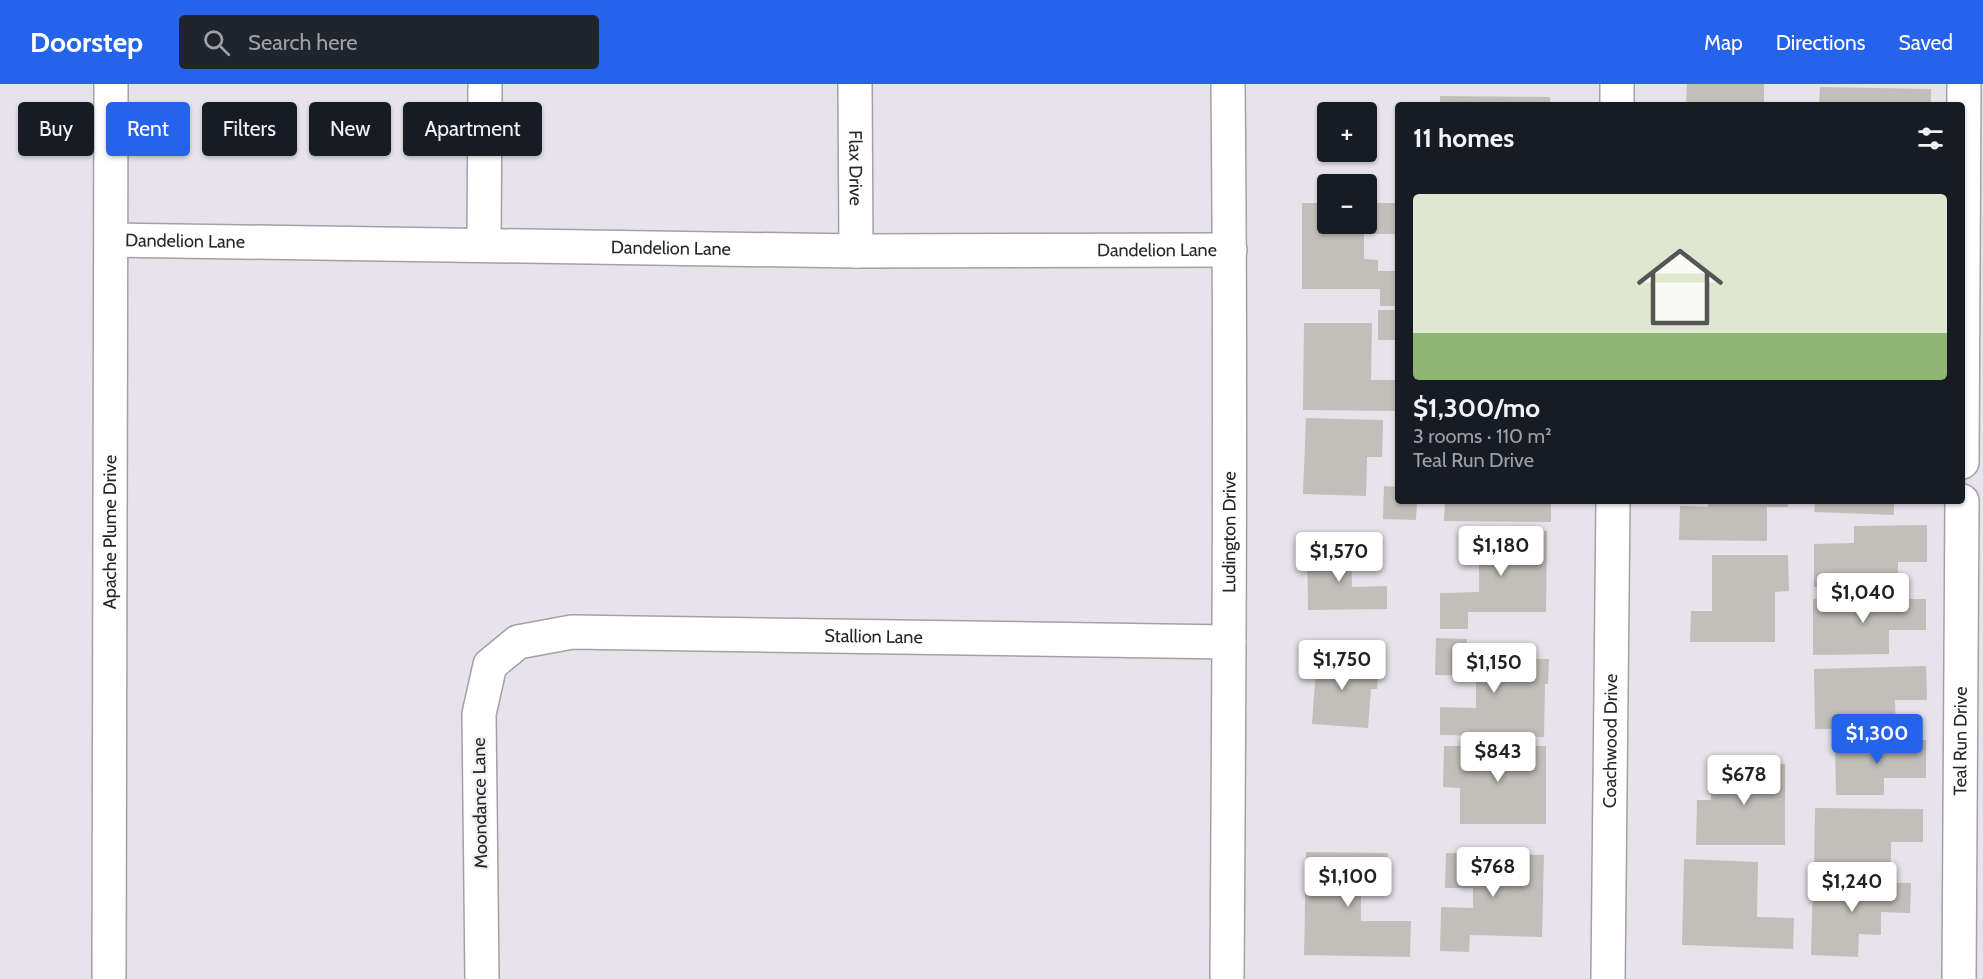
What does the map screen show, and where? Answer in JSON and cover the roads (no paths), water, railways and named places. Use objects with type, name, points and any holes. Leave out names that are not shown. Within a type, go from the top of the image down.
[{"type":"street","name":"Apache Plume Drive","points":[[109,979],[111,84]]},
{"type":"street","points":[[484,84],[484,245]]},
{"type":"street","name":"Flax Drive","points":[[855,84],[856,251]]},
{"type":"street","name":"Ludington Drive","points":[[1227,979],[1230,250],[1228,84]]},
{"type":"street","points":[[1617,84],[1617,102]]},
{"type":"street","points":[[1964,84],[1964,102]]},
{"type":"street","name":"Dandelion Lane","points":[[111,240],[856,251],[1230,250]]},
{"type":"street","name":"Coachwood Drive","points":[[1608,979],[1613,504]]},
{"type":"street","name":"Teal Run Drive","points":[[1959,979],[1962,504]]},
{"type":"street","name":"Stallion Lane","points":[[518,642],[572,632],[1229,642]]},
{"type":"street","name":"Moondance Lane","points":[[483,979],[479,714],[490,665],[518,642]]}]
